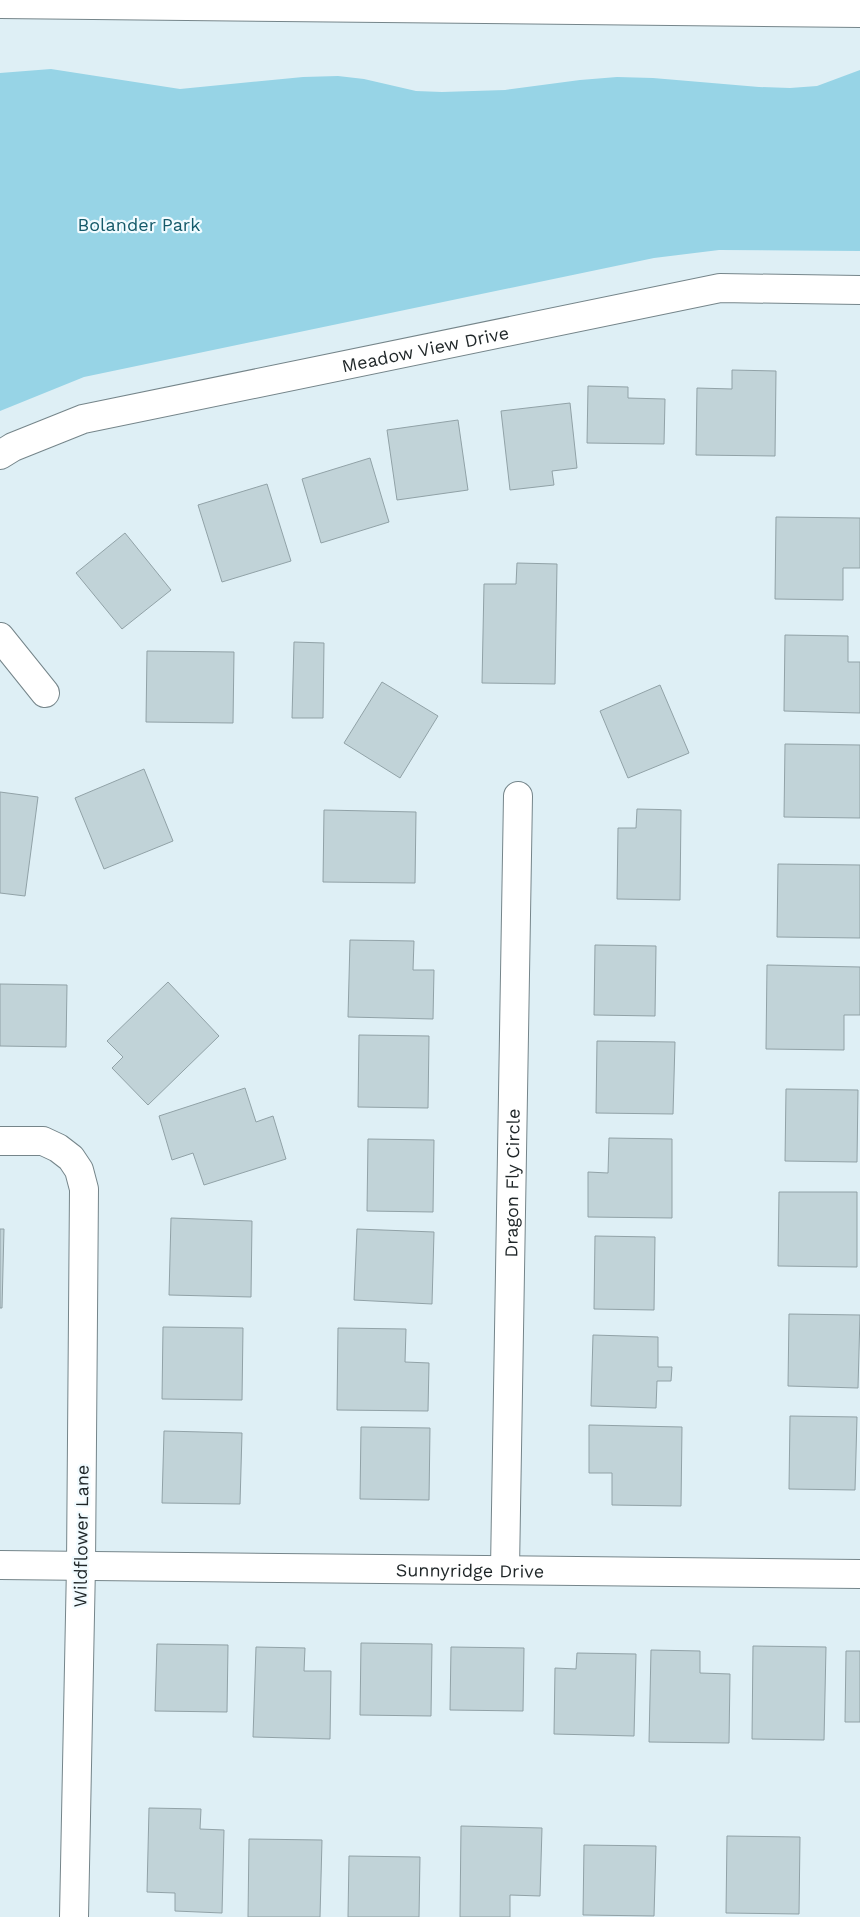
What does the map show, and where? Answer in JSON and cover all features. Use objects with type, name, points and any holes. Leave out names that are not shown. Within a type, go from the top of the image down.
[{"type":"street","points":[[0,4],[860,13]]},
{"type":"street","name":"Meadow View Drive","points":[[0,455],[13,447],[83,419],[720,288],[860,290]]},
{"type":"street","points":[[0,637],[45,694]]},
{"type":"street","name":"Dragon Fly Circle","points":[[505,1569],[518,796]]},
{"type":"street","name":"Wildflower Lane","points":[[0,1141],[43,1141],[58,1148],[71,1158],[79,1170],[84,1189],[81,1565],[74,1917]]},
{"type":"street","name":"Sunnyridge Drive","points":[[0,1564],[860,1574]]},
{"type":"green space","name":"Bolander Park","points":[[51,69],[180,89],[303,77],[338,76],[364,79],[416,91],[442,92],[505,90],[617,77],[790,88],[817,86],[860,70],[860,251],[719,250],[654,258],[84,377],[0,411],[0,73]]},
{"type":"building","points":[[732,370],[776,371],[775,456],[696,455],[697,388],[732,389]]},
{"type":"building","points":[[588,386],[628,387],[628,398],[665,399],[664,444],[587,443]]},
{"type":"building","points":[[570,403],[577,468],[552,471],[554,485],[510,490],[501,411]]},
{"type":"building","points":[[458,420],[468,490],[397,500],[387,430]]},
{"type":"building","points":[[370,458],[389,522],[321,543],[302,479]]},
{"type":"building","points":[[267,484],[291,561],[222,582],[198,505]]},
{"type":"building","points":[[776,517],[860,518],[860,568],[843,568],[843,600],[775,599]]},
{"type":"building","points":[[125,533],[171,590],[122,629],[76,573]]},
{"type":"building","points":[[517,563],[557,564],[555,684],[482,683],[484,584],[516,584]]},
{"type":"building","points":[[785,635],[848,636],[848,662],[860,662],[860,713],[784,711]]},
{"type":"building","points":[[294,642],[324,643],[323,718],[292,718]]},
{"type":"building","points":[[147,651],[234,652],[233,723],[146,722]]},
{"type":"building","points":[[382,682],[438,716],[400,778],[344,743]]},
{"type":"building","points":[[660,685],[689,753],[628,778],[600,711]]},
{"type":"building","points":[[785,744],[860,745],[860,818],[784,817]]},
{"type":"building","points":[[144,769],[173,841],[104,869],[75,798]]},
{"type":"building","points":[[0,792],[38,797],[25,896],[0,893]]},
{"type":"building","points":[[637,809],[681,810],[680,900],[617,899],[618,828],[636,828]]},
{"type":"building","points":[[324,810],[416,812],[415,883],[323,882]]},
{"type":"building","points":[[778,864],[860,865],[860,938],[777,937]]},
{"type":"building","points":[[350,940],[414,941],[413,970],[434,970],[433,1019],[348,1017]]},
{"type":"building","points":[[595,945],[656,946],[655,1016],[594,1015]]},
{"type":"building","points":[[767,965],[860,967],[860,1015],[844,1015],[844,1050],[766,1049]]},
{"type":"building","points":[[168,982],[219,1036],[148,1105],[112,1068],[123,1057],[107,1041]]},
{"type":"building","points":[[0,984],[67,985],[66,1047],[0,1046]]},
{"type":"building","points":[[359,1035],[429,1036],[428,1108],[358,1107]]},
{"type":"building","points":[[597,1041],[675,1042],[673,1114],[596,1113]]},
{"type":"building","points":[[245,1088],[256,1122],[273,1116],[286,1159],[204,1185],[193,1153],[172,1160],[159,1116]]},
{"type":"building","points":[[786,1089],[858,1090],[857,1162],[785,1161]]},
{"type":"building","points":[[609,1138],[672,1139],[672,1218],[588,1217],[588,1172],[608,1173]]},
{"type":"building","points":[[368,1139],[434,1140],[433,1212],[367,1211]]},
{"type":"building","points":[[779,1192],[857,1192],[857,1267],[778,1266]]},
{"type":"building","points":[[171,1218],[252,1221],[251,1297],[169,1295]]},
{"type":"building","points":[[0,1229],[4,1229],[2,1308],[0,1308]]},
{"type":"building","points":[[357,1229],[434,1232],[432,1304],[354,1300]]},
{"type":"building","points":[[595,1236],[655,1237],[654,1310],[594,1309]]},
{"type":"building","points":[[789,1314],[860,1315],[858,1388],[788,1386]]},
{"type":"building","points":[[163,1327],[243,1328],[242,1400],[162,1399]]},
{"type":"building","points":[[338,1328],[406,1329],[405,1362],[429,1363],[428,1411],[337,1410]]},
{"type":"building","points":[[593,1335],[658,1337],[658,1367],[672,1367],[671,1381],[657,1381],[656,1408],[591,1406]]},
{"type":"building","points":[[790,1416],[857,1417],[855,1490],[789,1489]]},
{"type":"building","points":[[589,1425],[682,1427],[681,1506],[612,1505],[612,1473],[589,1473]]},
{"type":"building","points":[[361,1427],[430,1428],[429,1500],[360,1499]]},
{"type":"building","points":[[164,1431],[242,1433],[240,1504],[162,1503]]},
{"type":"building","points":[[361,1643],[432,1644],[431,1716],[360,1715]]},
{"type":"building","points":[[157,1644],[228,1645],[227,1712],[155,1711]]},
{"type":"building","points":[[753,1646],[826,1647],[824,1740],[752,1739]]},
{"type":"building","points":[[256,1647],[305,1648],[304,1671],[331,1671],[330,1739],[253,1737]]},
{"type":"building","points":[[451,1647],[524,1648],[523,1711],[450,1710]]},
{"type":"building","points":[[651,1650],[700,1651],[700,1673],[730,1674],[729,1743],[649,1742]]},
{"type":"building","points":[[846,1651],[860,1651],[860,1722],[845,1722]]},
{"type":"building","points":[[577,1653],[636,1654],[634,1736],[554,1734],[555,1668],[576,1669]]},
{"type":"building","points":[[149,1808],[201,1809],[200,1829],[224,1830],[222,1913],[175,1911],[175,1893],[147,1892]]},
{"type":"building","points":[[461,1826],[542,1828],[540,1896],[510,1895],[510,1917],[460,1917]]},
{"type":"building","points":[[727,1836],[800,1837],[799,1914],[726,1913]]},
{"type":"building","points":[[249,1839],[322,1840],[320,1917],[248,1917]]},
{"type":"building","points":[[584,1845],[656,1846],[654,1916],[583,1915]]},
{"type":"building","points":[[349,1856],[420,1857],[419,1917],[348,1917]]}]
